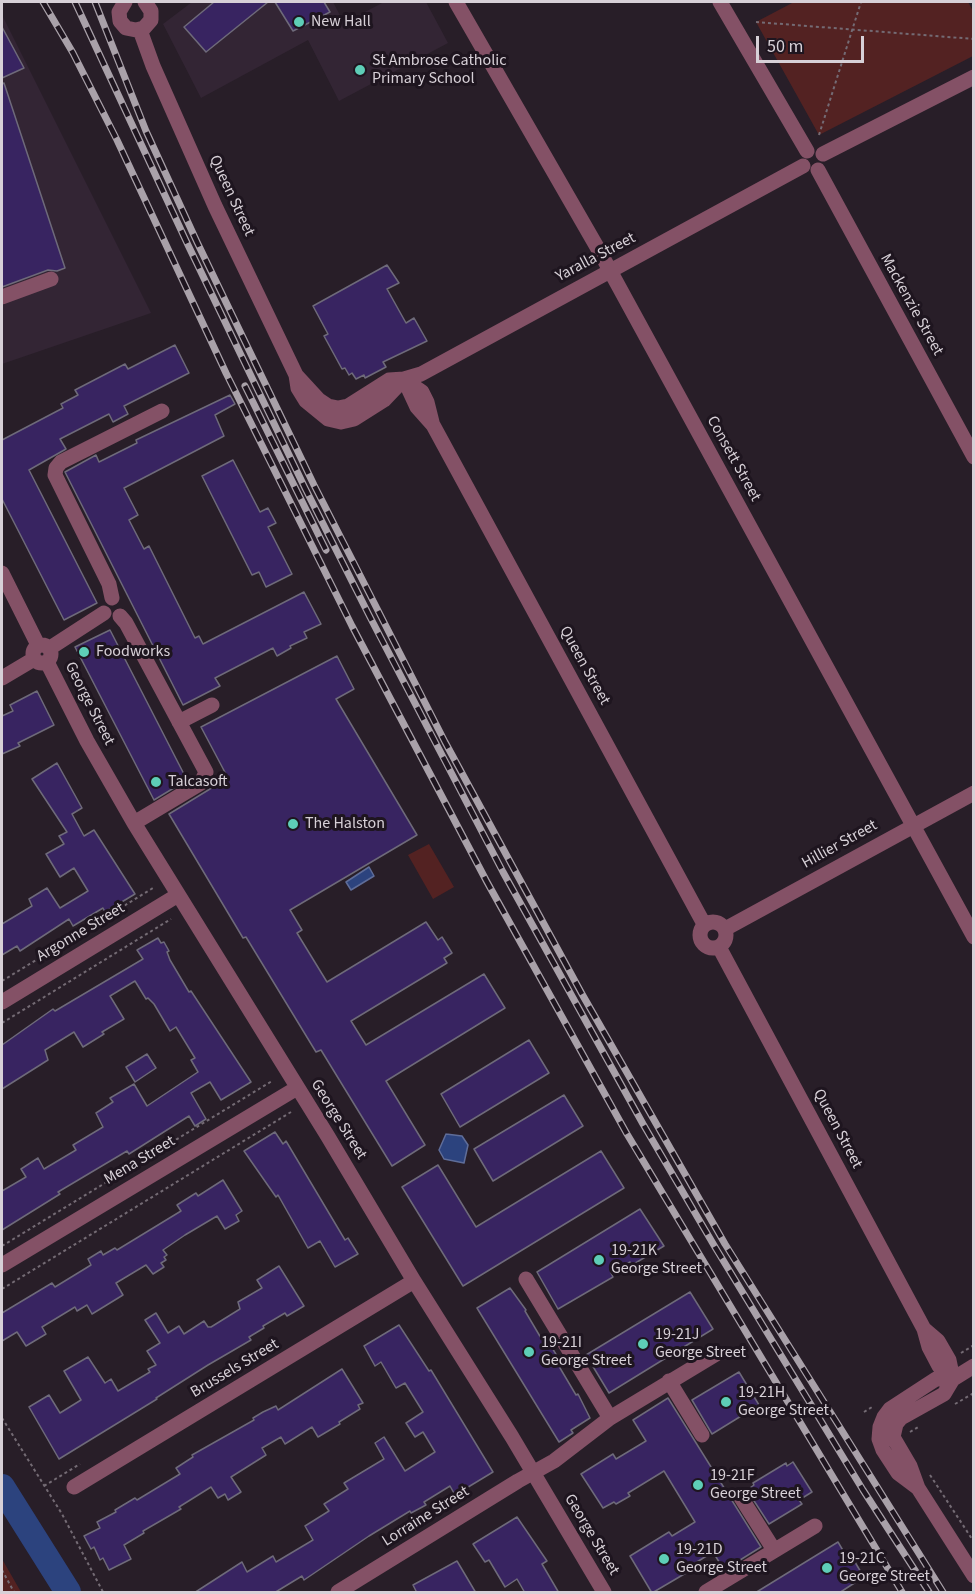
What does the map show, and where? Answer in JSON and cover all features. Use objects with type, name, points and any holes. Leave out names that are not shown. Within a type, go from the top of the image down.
[{"type":"street","points":[[125,2],[119,12],[120,21],[126,28],[140,30],[152,16],[150,3]]},
{"type":"street","name":"Consett Street","points":[[456,2],[610,272],[974,937]]},
{"type":"street","points":[[720,2],[807,151]]},
{"type":"street","name":"Queen Street","points":[[140,30],[153,66],[215,206],[296,375],[298,388],[306,401],[328,419],[341,422],[354,419],[375,406],[404,379],[422,392],[433,425],[704,924]]},
{"type":"street","points":[[823,154],[974,77]]},
{"type":"street","points":[[816,149],[823,154],[824,163],[811,168],[802,158],[807,151],[816,149]]},
{"type":"street","name":"Yaralla Street","points":[[404,379],[421,374],[610,272],[811,168]]},
{"type":"street","name":"Mackenzie Street","points":[[811,168],[974,457]]},
{"type":"street","points":[[2,297],[51,279]]},
{"type":"street","points":[[2,678],[112,615],[122,612],[123,605],[117,599],[112,598],[109,584],[55,475],[56,468],[61,462],[162,411]]},
{"type":"street","name":"George Street","points":[[2,573],[87,741],[134,823],[533,1473],[604,1593]]},
{"type":"street","points":[[112,615],[126,623],[206,772],[201,783],[134,823]]},
{"type":"street","points":[[179,722],[212,705]]},
{"type":"street","name":"Hillier Street","points":[[725,929],[974,793]]},
{"type":"street","name":"Argonne Street","points":[[2,1002],[178,895]]},
{"type":"street","points":[[716,922],[725,929],[724,941],[719,947],[710,948],[703,944],[700,932],[704,924],[716,922]]},
{"type":"street","name":"Queen Street","points":[[719,947],[924,1329],[929,1347],[939,1366],[953,1379]]},
{"type":"street","name":"Mena Street","points":[[2,1265],[297,1088]]},
{"type":"street","points":[[526,1279],[610,1418]]},
{"type":"street","name":"Brussels Street","points":[[74,1487],[414,1281]]},
{"type":"street","name":"Lorraine Street","points":[[338,1593],[554,1461],[610,1418],[716,1354]]},
{"type":"street","points":[[974,1366],[953,1379],[944,1394],[901,1418],[893,1430],[896,1444],[910,1466],[918,1488],[974,1576]]},
{"type":"street","points":[[669,1381],[702,1435]]},
{"type":"street","points":[[740,1496],[774,1550]]},
{"type":"street","points":[[710,1591],[815,1526]]},
{"type":"path","points":[[819,135],[861,2]]},
{"type":"path","points":[[756,22],[974,39]]},
{"type":"path","points":[[2,981],[153,888]]},
{"type":"path","points":[[2,1023],[171,918]]},
{"type":"path","points":[[2,1246],[272,1081]]},
{"type":"path","points":[[2,1289],[291,1112]]},
{"type":"path","points":[[958,1355],[974,1345]]},
{"type":"path","points":[[954,1405],[974,1393]]},
{"type":"path","points":[[2,1418],[62,1514],[103,1593]]},
{"type":"path","points":[[907,1434],[926,1422]]},
{"type":"path","points":[[925,1466],[974,1542]]},
{"type":"path","points":[[2,1570],[14,1593]]},
{"type":"shaded area","name":"St Ambrose Catholic Primary School","points":[[192,2],[333,2],[344,23],[384,2],[426,2],[448,43],[339,101],[308,40],[201,98],[163,24]]},
{"type":"shaded area","points":[[794,2],[968,2],[973,11],[973,56],[819,135],[756,22]]},
{"type":"shaded area","points":[[2,15],[151,313],[2,364]]},
{"type":"shaded area","points":[[429,844],[454,887],[433,899],[408,855]]},
{"type":"shaded area","points":[[2,1559],[21,1592],[2,1592]]},
{"type":"water","points":[[369,867],[374,876],[351,890],[346,882]]},
{"type":"water","points":[[446,1134],[462,1136],[468,1145],[464,1163],[444,1159],[439,1150]]},
{"type":"building","points":[[214,2],[268,2],[206,52],[184,27]]},
{"type":"building","name":"New Hall","points":[[275,2],[324,2],[330,12],[293,31]]},
{"type":"building","points":[[2,27],[24,68],[2,78]]},
{"type":"building","points":[[4,83],[65,268],[57,271],[48,270],[2,287],[2,84]]},
{"type":"building","points":[[387,265],[399,283],[387,289],[406,323],[414,318],[427,341],[383,362],[386,367],[365,378],[364,375],[356,379],[352,373],[349,375],[345,368],[342,369],[324,336],[328,334],[313,306]]},
{"type":"building","points":[[175,345],[189,373],[124,406],[128,414],[113,422],[109,414],[60,439],[66,449],[29,470],[97,603],[64,620],[2,499],[2,440],[63,408],[61,404],[78,395],[75,390],[125,364],[128,369]]},
{"type":"building","points":[[230,395],[235,404],[215,415],[224,436],[124,488],[138,515],[129,520],[144,549],[149,546],[195,638],[199,636],[203,644],[304,592],[321,624],[304,632],[307,638],[290,646],[291,648],[277,656],[273,648],[215,678],[220,686],[183,705],[65,472],[96,455],[99,462],[137,443],[136,440]]},
{"type":"building","points":[[233,460],[260,512],[268,508],[276,523],[268,527],[292,574],[266,587],[259,572],[252,575],[202,476]]},
{"type":"building","points":[[110,630],[187,780],[154,800],[75,647]]},
{"type":"building","points":[[337,656],[354,689],[336,699],[417,835],[290,910],[302,930],[297,933],[327,982],[426,922],[438,940],[442,937],[452,953],[444,958],[447,963],[351,1021],[366,1045],[484,974],[505,1008],[386,1081],[425,1145],[392,1166],[321,1050],[316,1052],[246,937],[243,938],[169,814],[228,778],[201,727]]},
{"type":"building","points":[[37,691],[54,725],[18,743],[20,746],[2,754],[2,716],[13,711],[10,705]]},
{"type":"building","points":[[57,763],[82,808],[72,814],[84,836],[94,830],[135,894],[105,912],[103,908],[73,926],[69,919],[20,951],[17,946],[2,955],[2,924],[32,906],[29,899],[47,888],[60,908],[88,891],[74,868],[60,877],[46,854],[64,844],[59,836],[67,832],[32,779]]},
{"type":"building","points":[[158,938],[161,943],[164,942],[169,951],[167,952],[170,960],[189,992],[191,991],[251,1082],[221,1100],[210,1082],[191,1093],[206,1119],[195,1126],[189,1116],[129,1154],[127,1151],[58,1192],[60,1194],[2,1230],[2,1191],[26,1177],[21,1169],[38,1158],[44,1169],[76,1150],[73,1145],[103,1127],[96,1113],[113,1102],[110,1098],[134,1084],[147,1106],[198,1072],[191,1060],[195,1058],[176,1027],[170,1031],[154,1004],[148,998],[146,999],[135,981],[110,996],[124,1019],[83,1047],[74,1032],[45,1050],[48,1060],[2,1089],[2,1045],[53,1009],[55,1011],[143,959],[137,950]]},
{"type":"building","points":[[529,1040],[549,1073],[460,1127],[441,1094]]},
{"type":"building","points":[[147,1054],[156,1068],[135,1082],[126,1067]]},
{"type":"building","points":[[564,1095],[583,1126],[493,1181],[474,1149]]},
{"type":"building","points":[[275,1132],[283,1144],[286,1141],[345,1240],[348,1238],[358,1254],[335,1267],[320,1241],[308,1248],[278,1195],[276,1197],[244,1151]]},
{"type":"building","points":[[601,1151],[624,1188],[463,1286],[402,1187],[438,1165],[476,1227]]},
{"type":"building","points":[[223,1180],[242,1211],[236,1215],[239,1221],[225,1229],[217,1216],[185,1235],[163,1250],[167,1255],[164,1257],[166,1260],[161,1263],[164,1267],[153,1274],[146,1265],[116,1283],[123,1295],[92,1314],[87,1305],[77,1311],[75,1307],[42,1327],[46,1334],[26,1346],[17,1332],[2,1341],[2,1313],[52,1283],[55,1287],[91,1265],[88,1259],[101,1251],[103,1255],[115,1248],[117,1250],[181,1211],[177,1205],[196,1193],[198,1196]]},
{"type":"building","name":"19-21K George Street","points":[[640,1209],[664,1246],[632,1265],[630,1262],[611,1273],[613,1277],[558,1309],[537,1272]]},
{"type":"building","points":[[279,1266],[304,1306],[287,1316],[285,1313],[263,1326],[264,1328],[249,1337],[251,1340],[59,1459],[29,1407],[49,1395],[60,1413],[81,1400],[64,1371],[88,1357],[105,1383],[111,1379],[118,1391],[150,1372],[148,1369],[156,1365],[147,1351],[160,1343],[145,1320],[156,1313],[168,1333],[179,1326],[184,1334],[204,1321],[208,1327],[211,1327],[240,1309],[238,1302],[262,1288],[257,1280]]},
{"type":"building","name":"19-21I George Street","points":[[510,1288],[526,1310],[541,1338],[545,1336],[563,1366],[560,1368],[576,1395],[578,1394],[590,1418],[571,1430],[573,1433],[559,1442],[477,1308]]},
{"type":"building","name":"19-21J George Street","points":[[690,1292],[713,1329],[609,1393],[586,1355]]},
{"type":"building","points":[[399,1325],[429,1371],[431,1370],[493,1472],[455,1495],[450,1486],[424,1502],[426,1505],[411,1513],[410,1511],[369,1536],[304,1580],[302,1576],[274,1593],[194,1593],[242,1562],[247,1572],[273,1556],[276,1562],[313,1540],[305,1526],[329,1511],[324,1504],[348,1489],[344,1483],[384,1459],[375,1443],[384,1437],[405,1471],[435,1452],[423,1432],[415,1437],[406,1423],[423,1412],[405,1383],[396,1388],[381,1362],[375,1366],[364,1346]]},
{"type":"building","points":[[342,1369],[363,1403],[358,1405],[360,1409],[339,1422],[340,1424],[318,1437],[312,1427],[285,1444],[281,1437],[262,1448],[266,1455],[231,1477],[241,1492],[228,1500],[225,1494],[218,1498],[211,1487],[124,1545],[131,1559],[109,1570],[103,1558],[100,1560],[94,1547],[91,1549],[84,1536],[100,1528],[97,1522],[180,1474],[176,1468],[193,1457],[192,1455],[254,1420],[253,1418],[263,1412],[276,1406],[278,1410]]},
{"type":"building","name":"19-21H George Street","points":[[739,1372],[759,1405],[712,1434],[692,1400]]},
{"type":"building","points":[[668,1398],[761,1547],[724,1570],[713,1552],[684,1570],[686,1573],[652,1593],[630,1556],[669,1532],[672,1536],[695,1522],[664,1471],[628,1493],[630,1496],[603,1508],[581,1474],[613,1454],[616,1459],[646,1441],[633,1420]]},
{"type":"building","points":[[793,1462],[812,1492],[799,1500],[802,1504],[769,1524],[747,1490],[754,1485],[753,1483],[786,1463],[787,1466]]},
{"type":"building","points":[[517,1517],[547,1561],[542,1564],[559,1593],[525,1593],[517,1579],[505,1587],[489,1560],[485,1562],[473,1544]]},
{"type":"building","name":"19-21C George Street","points":[[838,1542],[848,1559],[852,1557],[862,1574],[854,1579],[856,1582],[839,1593],[755,1593]]},
{"type":"building","points":[[457,1561],[476,1593],[417,1593],[413,1585]]},
{"type":"waterway","points":[[2,1487],[68,1592]]},
{"type":"railway","points":[[43,2],[73,53],[117,140],[226,373],[352,626],[487,882],[627,1134],[902,1592]]},
{"type":"railway","points":[[75,2],[188,245],[305,488],[503,872],[643,1124],[715,1247],[863,1490],[929,1592]]},
{"type":"railway","points":[[95,2],[146,131],[197,242],[314,485],[445,742],[582,994],[725,1244],[943,1592]]},
{"type":"railway","points":[[245,386],[326,550]]},
{"type":"place","name":"New Hall","points":[[299,22]]},
{"type":"place","name":"St Ambrose Catholic Primary School","points":[[360,70]]},
{"type":"place","name":"Foodworks","points":[[84,652]]},
{"type":"place","name":"Talcasoft","points":[[156,782]]},
{"type":"place","name":"The Halston","points":[[293,824]]},
{"type":"place","name":"19-21K George Street","points":[[599,1260]]},
{"type":"place","name":"19-21J George Street","points":[[643,1344]]},
{"type":"place","name":"19-21I George Street","points":[[529,1352]]},
{"type":"place","name":"19-21H George Street","points":[[726,1402]]},
{"type":"place","name":"19-21F George Street","points":[[698,1485]]},
{"type":"place","name":"19-21D George Street","points":[[664,1559]]},
{"type":"place","name":"19-21C George Street","points":[[827,1568]]}]
